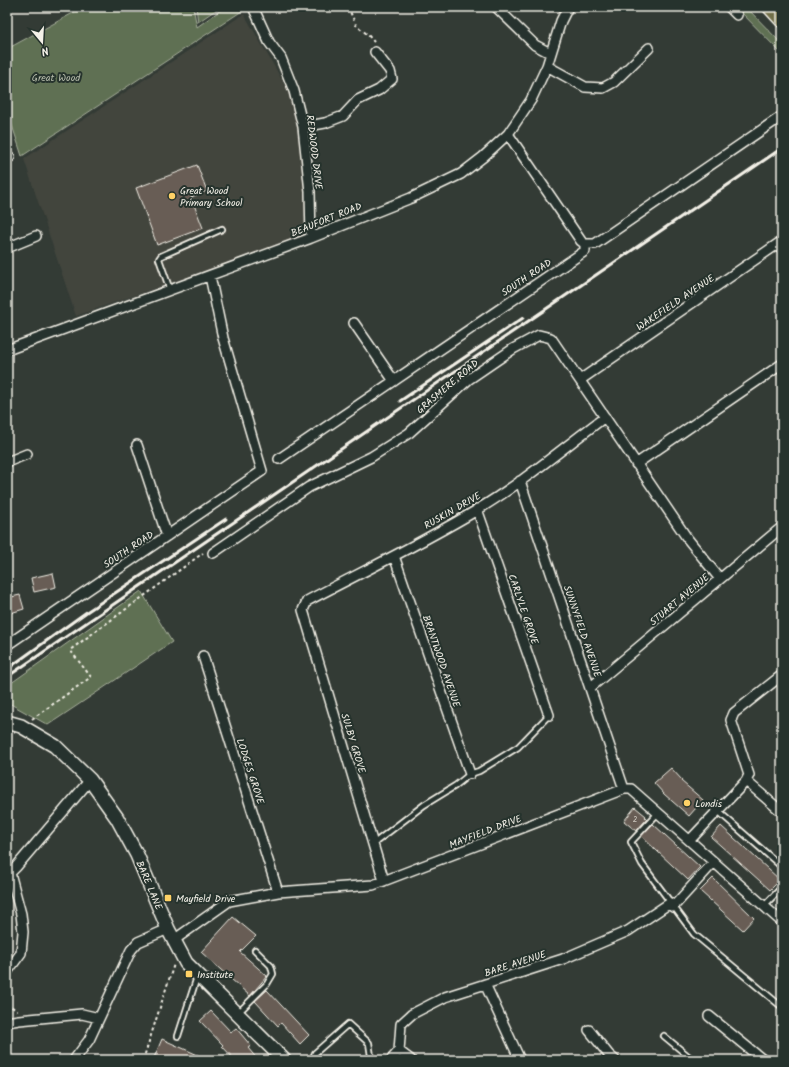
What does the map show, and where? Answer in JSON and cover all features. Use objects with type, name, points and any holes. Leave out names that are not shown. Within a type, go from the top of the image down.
[{"type":"main road","points":[[770,7],[782,20]]},
{"type":"main road","name":"BARE LANE","points":[[7,722],[22,726],[55,746],[90,780],[117,818],[131,843],[186,963],[238,1014],[279,1058]]},
{"type":"street","name":"REDWOOD DRIVE","points":[[253,7],[269,42],[281,58],[294,90],[303,127],[310,192],[311,238]]},
{"type":"street","points":[[496,7],[535,45],[550,53]]},
{"type":"street","name":"BEAUFORT ROAD","points":[[7,350],[311,238],[411,198],[461,174],[484,158],[508,134],[531,100],[547,66],[561,21],[568,7]]},
{"type":"street","points":[[729,7],[737,15]]},
{"type":"street","points":[[547,66],[584,87],[603,88],[614,82],[649,48]]},
{"type":"street","points":[[303,127],[325,123],[343,116],[358,100],[379,90],[392,78],[390,72],[375,52]]},
{"type":"street","points":[[508,134],[581,241],[585,244],[595,244],[782,116]]},
{"type":"street","points":[[7,248],[36,236]]},
{"type":"street","name":"WAKEFIELD AVENUE","points":[[580,380],[782,242]]},
{"type":"street","name":"SOUTH ROAD","points":[[279,459],[585,251],[585,244]]},
{"type":"street","name":"SOUTH ROAD","points":[[7,645],[262,471],[223,338],[210,276]]},
{"type":"street","points":[[354,323],[394,381]]},
{"type":"street","name":"GRASMERE ROAD","points":[[213,553],[309,487],[371,457],[409,433],[469,379],[513,349],[539,335],[551,338],[687,538],[720,579]]},
{"type":"street","points":[[636,464],[782,364]]},
{"type":"street","name":"RUSKIN DRIVE","points":[[303,610],[307,601],[394,556],[477,510],[520,481],[605,417]]},
{"type":"street","points":[[137,445],[167,536]]},
{"type":"street","points":[[7,462],[27,454]]},
{"type":"street","name":"SUNNYFIELD AVENUE","points":[[520,481],[591,687],[624,789]]},
{"type":"street","name":"CARLYLE GROVE","points":[[477,510],[550,715]]},
{"type":"street","name":"STUART AVENUE","points":[[591,687],[782,527]]},
{"type":"street","name":"BRANTWOOD AVENUE","points":[[394,556],[470,774]]},
{"type":"street","name":"SULBY GROVE","points":[[303,610],[384,881]]},
{"type":"street","name":"LODGES GROVE","points":[[203,656],[278,892]]},
{"type":"street","points":[[690,840],[746,781],[748,775],[731,720],[734,713],[782,674]]},
{"type":"street","points":[[7,972],[21,953],[23,932],[21,914],[8,872],[16,867],[90,780]]},
{"type":"street","points":[[746,781],[782,812]]},
{"type":"street","points":[[624,789],[631,789],[782,922]]},
{"type":"street","name":"MAYFIELD DRIVE","points":[[74,1060],[89,1040],[131,950],[138,942],[174,939],[229,901],[278,892],[373,885],[624,789]]},
{"type":"street","name":"BARE AVENUE","points":[[399,1051],[401,1024],[412,1014],[445,997],[563,959],[628,931],[671,905],[714,862]]},
{"type":"street","points":[[485,984],[520,1060]]},
{"type":"street","points":[[7,1022],[82,1014],[98,1018]]},
{"type":"street","points":[[709,1016],[763,1060]]},
{"type":"street","points":[[589,1030],[608,1055],[615,1060]]},
{"type":"street","points":[[391,1060],[399,1051],[411,1060]]},
{"type":"lane","points":[[170,290],[160,264],[159,259],[161,256],[222,229]]},
{"type":"lane","points":[[373,844],[424,805],[455,786],[470,774],[479,771],[518,747],[550,715]]},
{"type":"lane","points":[[718,811],[782,867]]},
{"type":"lane","points":[[658,812],[631,842],[642,864],[694,934],[782,1007]]},
{"type":"lane","points":[[764,906],[782,887]]},
{"type":"lane","points":[[238,1014],[267,984],[273,974],[271,966],[255,950]]},
{"type":"lane","points":[[178,1036],[197,975]]},
{"type":"lane","points":[[312,1060],[315,1053],[348,1024],[369,1043],[370,1056],[374,1060]]},
{"type":"lane","points":[[664,1036],[693,1060]]},
{"type":"path","points":[[348,7],[356,24],[376,44],[375,52]]},
{"type":"path","points":[[22,726],[91,677],[70,650],[210,548],[213,553]]},
{"type":"path","points":[[143,1060],[174,939]]},
{"type":"shaded area","name":"Great Wood Primary School","points":[[244,14],[289,92],[304,157],[311,234],[76,316],[24,159]]},
{"type":"green space","name":"Great Wood","points":[[84,7],[193,7],[197,27],[225,7],[239,7],[242,11],[22,156],[9,116],[7,116],[7,49]]},
{"type":"green space","points":[[196,7],[220,7],[198,22]]},
{"type":"green space","points":[[736,7],[746,7],[782,44],[782,54]]},
{"type":"green space","points":[[141,591],[172,642],[48,725],[7,702],[7,686]]},
{"type":"building","points":[[197,165],[207,191],[191,197],[203,228],[157,245],[136,188]]},
{"type":"building","points":[[53,573],[56,587],[34,592],[31,578]]},
{"type":"building","points":[[20,595],[24,609],[7,614],[7,598]]},
{"type":"building","points":[[671,768],[682,780],[681,781],[703,800],[689,816],[654,783]]},
{"type":"building","points":[[635,807],[646,816],[645,817],[647,819],[636,831],[624,821]]},
{"type":"building","points":[[653,824],[700,867],[688,880],[641,836]]},
{"type":"building","points":[[721,826],[780,880],[770,890],[711,837]]},
{"type":"building","points":[[713,878],[754,918],[743,930],[700,891]]},
{"type":"building","points":[[233,917],[256,936],[240,952],[267,976],[250,996],[201,952]]},
{"type":"building","points":[[267,990],[309,1035],[300,1044],[281,1023],[278,1026],[255,1001]]},
{"type":"building","points":[[211,1011],[231,1032],[236,1028],[251,1046],[248,1048],[258,1060],[235,1060],[200,1021]]},
{"type":"building","points":[[162,1039],[209,1060],[153,1060]]},
{"type":"railway","points":[[7,677],[782,148]]},
{"type":"railway","points":[[400,401],[523,318]]},
{"type":"railway","points":[[10,667],[88,611],[226,519]]},
{"type":"place","name":"Great Wood Primary School","points":[[172,196]]},
{"type":"place","name":"Londis","points":[[687,803]]},
{"type":"place","name":"Mayfield Drive","points":[[168,898]]},
{"type":"place","name":"Institute","points":[[189,974]]}]
